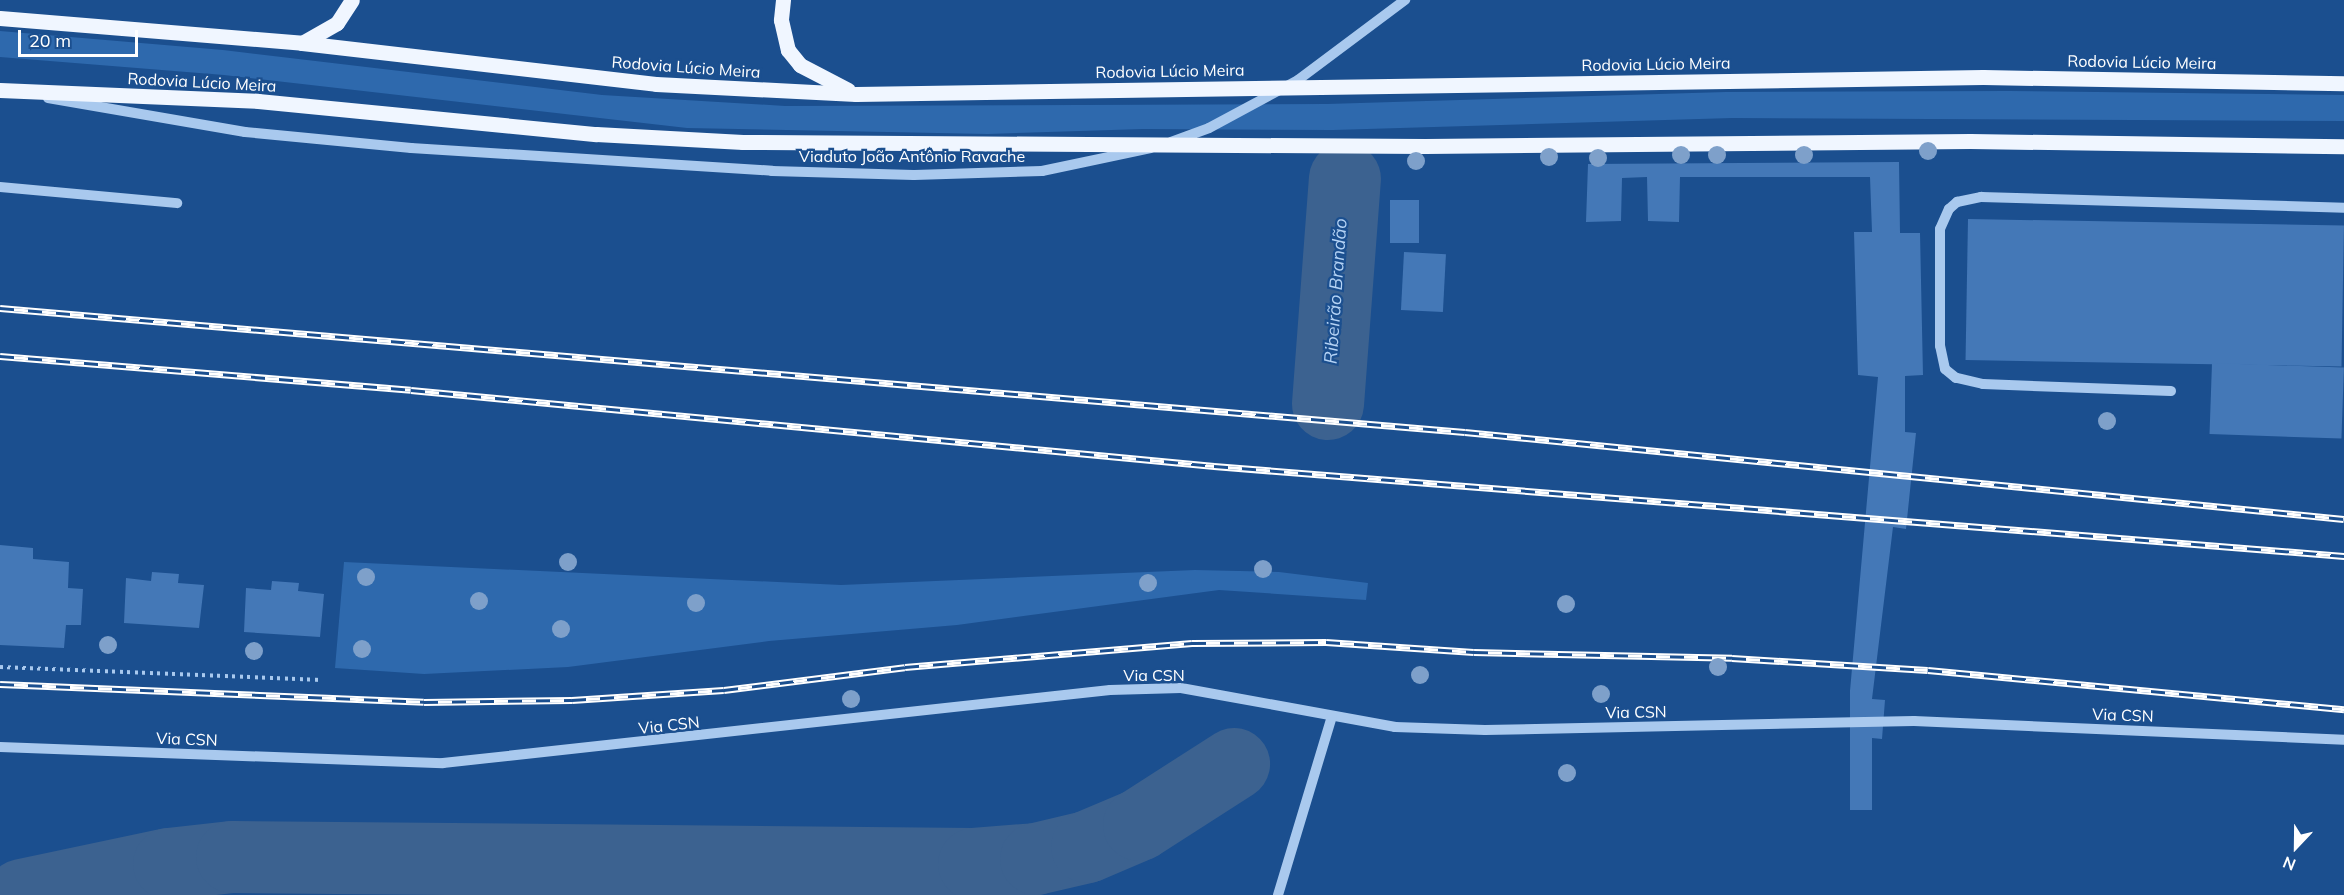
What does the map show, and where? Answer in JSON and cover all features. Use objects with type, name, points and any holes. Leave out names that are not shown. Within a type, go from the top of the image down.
[{"type":"main road","points":[[302,44],[337,23],[352,0]]},
{"type":"main road","points":[[783,0],[781,20],[788,50],[800,65],[817,76],[856,94]]},
{"type":"main road","name":"Rodovia Lúcio Meira","points":[[0,18],[302,44],[656,84],[856,94],[1983,77],[2344,83]]},
{"type":"main road","name":"Rodovia Lúcio Meira","points":[[2,90],[258,101],[596,134],[743,142],[1425,146],[1970,141],[2344,146]]},
{"type":"street","name":"Viaduto João Antônio Ravache","points":[[2,90],[245,132],[411,148],[636,165],[871,174],[978,174],[1074,166],[1140,151],[1209,128],[1298,80],[1405,0]]},
{"type":"street","points":[[0,188],[177,203]]},
{"type":"street","points":[[2171,391],[1983,384],[1956,378],[1945,369],[1940,346],[1940,229],[1949,209],[1957,202],[1981,197],[2344,208]]},
{"type":"street","name":"Via CSN","points":[[0,747],[443,763],[1110,690],[1181,688],[1395,727],[1485,730],[1914,721],[2344,740]]},
{"type":"street","points":[[1278,895],[1332,716]]},
{"type":"path","points":[[0,667],[322,680]]},
{"type":"shaded area","points":[[0,31],[223,50],[602,95],[785,106],[1327,104],[1726,92],[2008,91],[2344,95],[2344,121],[1732,118],[1333,130],[1143,129],[988,134],[687,128],[224,75],[0,57]]},
{"type":"shaded area","points":[[344,562],[841,585],[1195,570],[1279,572],[1368,583],[1366,600],[1219,590],[957,625],[769,641],[568,667],[424,674],[335,668]]},
{"type":"building","points":[[1899,162],[1900,233],[1920,233],[1923,375],[1905,376],[1905,432],[1916,433],[1906,529],[1893,527],[1872,699],[1885,700],[1882,739],[1872,738],[1872,810],[1850,810],[1850,691],[1878,377],[1858,375],[1854,232],[1872,232],[1870,177],[1680,177],[1679,222],[1648,221],[1647,177],[1622,178],[1621,221],[1586,222],[1588,164]]},
{"type":"building","points":[[1390,200],[1419,200],[1419,243],[1390,243]]},
{"type":"building","points":[[1968,219],[2344,226],[2341,367],[1966,360]]},
{"type":"building","points":[[1404,252],[1446,254],[1443,312],[1401,310]]},
{"type":"building","points":[[2212,363],[2344,368],[2341,439],[2210,434]]},
{"type":"building","points":[[0,545],[33,548],[33,559],[69,562],[68,588],[83,589],[81,625],[66,625],[64,648],[0,645]]},
{"type":"building","points":[[152,572],[179,574],[178,583],[204,585],[199,628],[124,623],[126,578],[151,581]]},
{"type":"building","points":[[272,581],[299,583],[298,591],[324,594],[320,637],[244,632],[246,588],[271,590]]},
{"type":"waterway","name":"Ribeirão Brandão","points":[[1328,404],[1345,179]]},
{"type":"waterway","points":[[22,895],[169,864],[232,857],[974,864],[1036,859],[1087,847],[1139,825],[1234,764]]},
{"type":"railway","points":[[0,308],[1465,432],[2344,519]]},
{"type":"railway","points":[[0,356],[411,390],[1214,466],[2344,556]]},
{"type":"railway","points":[[0,684],[424,702],[572,700],[724,690],[905,667],[1192,643],[1326,642],[1474,652],[1732,658],[1928,670],[2344,709]]}]
